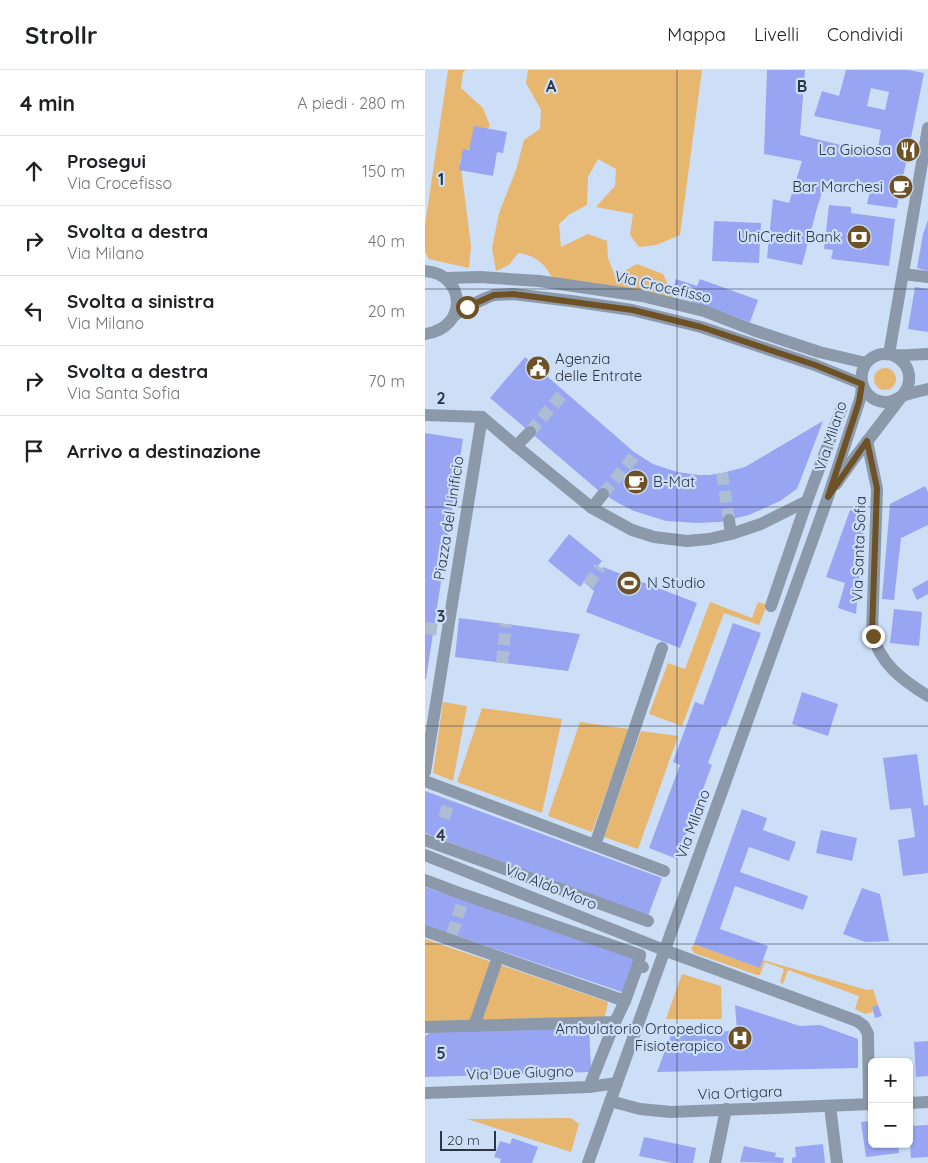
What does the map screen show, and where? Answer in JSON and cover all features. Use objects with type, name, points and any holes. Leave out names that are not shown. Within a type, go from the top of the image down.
[{"type":"street","points":[[891,355],[909,275],[928,128]]},
{"type":"street","points":[[425,271],[437,273],[446,278],[452,286],[456,295],[455,315]]},
{"type":"street","points":[[909,275],[928,278]]},
{"type":"street","name":"Via Crocefisso","points":[[446,278],[539,281],[642,296],[704,311],[819,352],[866,364]]},
{"type":"street","name":"Via Crocefisso","points":[[428,336],[443,329],[455,315],[467,307],[494,295],[508,294],[633,310],[701,327],[823,368],[862,384]]},
{"type":"street","points":[[928,354],[884,354],[876,356],[866,364],[862,373],[862,384],[866,392],[875,400],[887,402],[928,388]]},
{"type":"street","points":[[891,355],[899,358],[904,363],[910,376],[909,386],[900,397]]},
{"type":"street","name":"Via Milano","points":[[588,1163],[828,497],[859,402],[862,384]]},
{"type":"street","name":"Via Milano","points":[[828,497],[900,397]]},
{"type":"street","points":[[771,606],[841,410]]},
{"type":"street","points":[[425,415],[482,417],[592,508],[632,530],[654,537],[687,541],[731,534],[761,524],[807,501]]},
{"type":"street","name":"Piazza del Linificio","points":[[425,772],[482,417]]},
{"type":"street","points":[[516,446],[530,432]]},
{"type":"street","name":"Via Santa Sofia","points":[[867,441],[877,488],[872,632],[879,650],[895,672],[928,696]]},
{"type":"street","points":[[592,508],[603,494]]},
{"type":"street","points":[[729,520],[731,534]]},
{"type":"street","points":[[595,845],[662,648]]},
{"type":"street","points":[[425,781],[664,871]]},
{"type":"street","points":[[433,840],[648,921]]},
{"type":"street","name":"Via Aldo Moro","points":[[425,855],[665,950],[857,1020],[864,1026],[868,1034],[870,1103]]},
{"type":"street","points":[[425,880],[464,897],[640,955],[641,966],[615,1022],[589,1087]]},
{"type":"street","points":[[425,931],[451,937],[498,957],[625,1001]]},
{"type":"street","points":[[474,1026],[498,957]]},
{"type":"street","points":[[425,1027],[615,1022]]},
{"type":"street","name":"Via Due Giugno","points":[[425,1093],[589,1087],[617,1083]]},
{"type":"street","name":"Via Ortigara","points":[[610,1101],[640,1109],[671,1112],[868,1104]]},
{"type":"street","points":[[913,1103],[928,1102]]},
{"type":"street","points":[[830,1106],[837,1163]]},
{"type":"street","points":[[715,1163],[726,1109]]},
{"type":"shaded area","points":[[448,70],[466,70],[463,72],[461,88],[483,108],[490,126],[472,144],[460,160],[471,246],[469,268],[429,259],[425,252],[425,225]]},
{"type":"shaded area","points":[[528,70],[702,70],[680,235],[656,245],[639,247],[630,235],[633,214],[596,207],[615,186],[616,169],[598,159],[588,177],[587,205],[570,214],[559,224],[561,247],[588,234],[607,241],[608,258],[615,276],[637,264],[663,274],[674,298],[554,280],[540,262],[525,254],[518,253],[509,265],[496,271],[492,248],[499,213],[516,170],[524,140],[540,129],[541,110],[526,83]]},
{"type":"shaded area","points":[[885,368],[893,371],[896,379],[893,387],[885,390],[877,387],[874,379],[877,371]]},
{"type":"shaded area","points":[[710,602],[752,618],[758,602],[767,605],[759,625],[724,613],[682,726],[649,714],[668,663],[685,669]]},
{"type":"shaded area","points":[[443,702],[467,706],[453,781],[433,773]]},
{"type":"shaded area","points":[[482,708],[562,719],[542,813],[457,782]]},
{"type":"shaded area","points":[[580,722],[629,729],[592,832],[548,816]]},
{"type":"shaded area","points":[[641,731],[678,736],[638,849],[604,837]]},
{"type":"shaded area","points":[[425,939],[608,1002],[604,1020],[425,1022]]},
{"type":"shaded area","points":[[694,944],[760,968],[763,960],[867,990],[873,989],[878,1005],[872,1007],[873,1012],[865,1014],[855,1009],[859,996],[788,970],[783,984],[780,982],[784,969],[765,962],[760,975],[757,975],[694,953],[691,949]]},
{"type":"shaded area","points":[[682,974],[721,986],[722,1019],[666,1019]]},
{"type":"shaded area","points":[[571,1118],[579,1124],[571,1152],[467,1119]]},
{"type":"building","points":[[767,70],[805,70],[800,135],[877,154],[881,130],[814,116],[822,91],[839,96],[846,70],[908,70],[924,73],[897,207],[867,204],[870,191],[826,181],[802,265],[767,258],[773,199],[789,203],[802,161],[764,154]],"holes":[[[871,88],[889,92],[885,110],[867,106]]]},
{"type":"building","points":[[474,126],[507,132],[503,153],[497,152],[493,176],[459,170],[463,149],[469,150]]},
{"type":"building","name":"UniCredit Bank","points":[[829,205],[851,207],[851,213],[895,219],[889,266],[831,259],[833,250],[824,249]]},
{"type":"building","points":[[928,220],[928,271],[917,268],[923,234]]},
{"type":"building","points":[[714,221],[761,223],[759,263],[712,261]]},
{"type":"building","points":[[676,279],[697,286],[700,279],[758,300],[750,322],[671,294]]},
{"type":"building","points":[[915,287],[928,289],[928,332],[908,329]]},
{"type":"building","points":[[525,357],[634,452],[653,464],[677,472],[709,475],[745,467],[823,421],[797,489],[780,501],[749,515],[720,522],[666,521],[634,511],[599,491],[490,398]]},
{"type":"building","points":[[425,433],[463,439],[426,679],[425,679]]},
{"type":"building","points":[[925,486],[928,492],[928,525],[901,538],[894,600],[882,599],[890,504]]},
{"type":"building","points":[[850,510],[865,514],[856,614],[838,608],[845,583],[826,577]]},
{"type":"building","points":[[569,534],[602,561],[598,566],[602,569],[603,567],[697,603],[680,648],[586,612],[594,591],[584,582],[580,587],[548,561]]},
{"type":"building","points":[[928,580],[928,594],[917,600],[912,589]]},
{"type":"building","points":[[894,609],[922,612],[919,646],[890,643]]},
{"type":"building","points":[[459,618],[580,634],[568,671],[455,657]]},
{"type":"building","points":[[733,623],[761,633],[726,727],[722,726],[708,763],[712,765],[677,859],[649,848],[680,765],[673,762],[695,702],[703,705]]},
{"type":"building","points":[[802,692],[838,704],[828,736],[792,724]]},
{"type":"building","points":[[917,754],[924,806],[928,805],[928,873],[903,876],[898,840],[915,837],[911,808],[890,810],[883,758]]},
{"type":"building","points":[[425,791],[662,878],[648,916],[425,833]]},
{"type":"building","points":[[742,809],[767,818],[763,830],[796,842],[789,861],[749,847],[740,872],[808,896],[803,910],[735,886],[720,929],[768,946],[760,968],[694,944]]},
{"type":"building","points":[[821,830],[857,838],[852,861],[816,853]]},
{"type":"building","points":[[425,887],[637,958],[625,993],[425,925]]},
{"type":"building","points":[[862,888],[880,894],[889,941],[865,942],[843,934]]},
{"type":"building","points":[[735,1005],[800,1026],[820,1025],[858,1039],[858,1068],[657,1072],[672,1032],[737,1031]]},
{"type":"building","points":[[878,1005],[882,1016],[875,1018],[872,1007]]},
{"type":"building","points":[[589,1025],[591,1072],[425,1077],[425,1036],[432,1031]]},
{"type":"building","points":[[928,1041],[928,1076],[916,1077],[914,1042]]},
{"type":"building","points":[[868,1121],[868,1148],[898,1148],[899,1153],[866,1157],[861,1122]]},
{"type":"building","points":[[928,1125],[928,1157],[911,1158],[913,1126]]},
{"type":"building","points":[[644,1137],[696,1148],[693,1163],[673,1163],[639,1156]]},
{"type":"building","points":[[512,1138],[538,1147],[532,1163],[500,1163],[501,1159],[494,1157],[500,1141],[510,1144]]},
{"type":"building","points":[[823,1144],[825,1163],[792,1163],[792,1158],[796,1157],[795,1147]]},
{"type":"building","points":[[744,1146],[776,1153],[775,1157],[784,1158],[783,1163],[740,1162]]},
{"type":"tunnel","points":[[530,432],[565,391]]},
{"type":"tunnel","points":[[603,494],[636,454]]},
{"type":"tunnel","points":[[722,473],[729,520]]},
{"type":"tunnel","points":[[588,585],[600,567]]},
{"type":"tunnel","points":[[502,663],[506,624]]},
{"type":"tunnel","points":[[425,628],[447,631]]},
{"type":"tunnel","points":[[444,818],[450,800]]},
{"type":"tunnel","points":[[452,934],[463,900]]},
{"type":"place","name":"La Gioiosa","points":[[908,150]]},
{"type":"place","name":"Bar Marchesi","points":[[901,187]]},
{"type":"place","name":"UniCredit Bank","points":[[859,237]]},
{"type":"place","name":"Agenzia delle Entrate","points":[[538,368]]},
{"type":"place","name":"B-Mat","points":[[636,482]]},
{"type":"place","name":"N Studio","points":[[629,583]]},
{"type":"place","name":"Ambulatorio Ortopedico Fisioterapico","points":[[740,1038]]},
{"type":"route","points":[[467,307],[494,295],[513,294],[633,310],[701,327],[815,365],[862,384],[859,402],[828,497],[867,441],[877,488],[873,636]]}]
